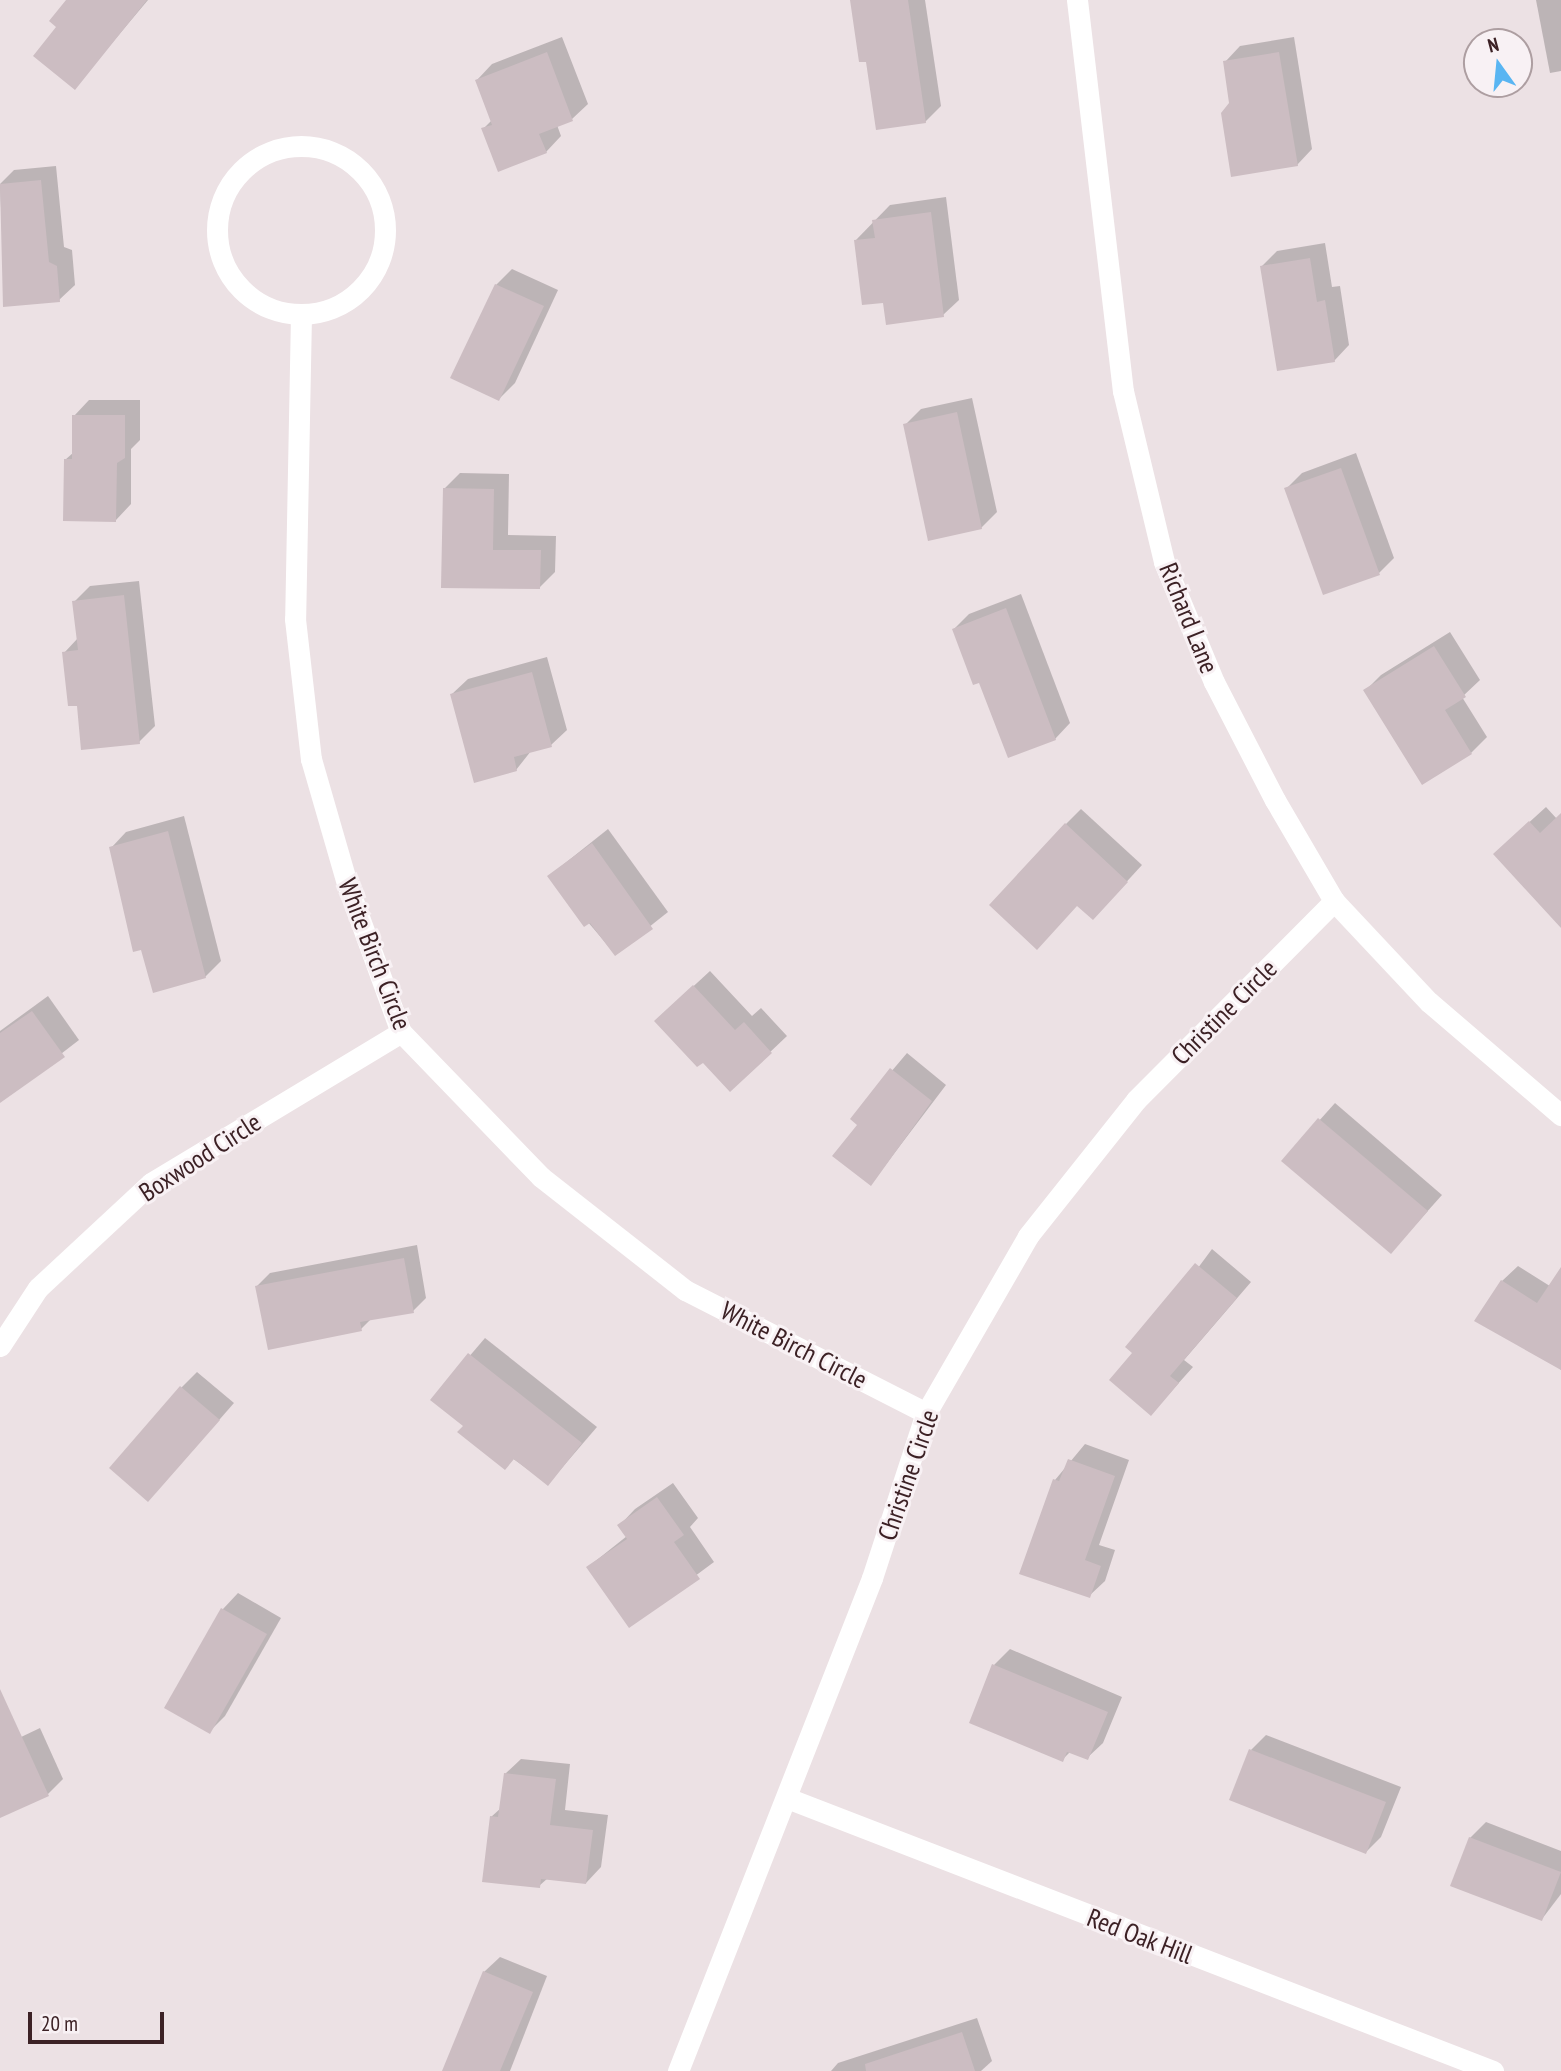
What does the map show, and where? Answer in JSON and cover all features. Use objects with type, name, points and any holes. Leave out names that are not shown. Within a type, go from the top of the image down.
[{"type":"street","name":"Richard Lane","points":[[1077,0],[1123,391],[1164,562],[1214,682],[1275,800],[1334,901],[1429,1002],[1561,1115]]},
{"type":"street","points":[[293,146],[320,148],[352,162],[374,188],[385,222],[378,263],[363,286],[329,309],[301,314],[267,307],[244,292],[223,264],[216,231],[220,204],[238,174],[259,156],[293,146]]},
{"type":"street","name":"White Birch Circle","points":[[301,314],[295,619],[311,759],[346,884],[401,1032],[541,1177],[685,1290],[926,1413]]},
{"type":"street","name":"Christine Circle","points":[[678,2071],[872,1578],[926,1413],[1028,1236],[1136,1100],[1334,901]]},
{"type":"street","name":"Boxwood Circle","points":[[0,1346],[38,1288],[151,1183],[401,1032]]},
{"type":"street","name":"Red Oak Hill","points":[[787,1798],[1493,2071]]},
{"type":"building","points":[[66,0],[147,0],[75,90],[33,56],[56,27],[49,21]]},
{"type":"building","points":[[850,0],[908,0],[926,123],[876,130],[866,62],[859,62]]},
{"type":"building","points":[[547,52],[573,121],[539,134],[547,153],[498,172],[481,128],[492,125],[475,80]]},
{"type":"building","points":[[1279,52],[1298,166],[1231,177],[1221,113],[1229,103],[1223,61]]},
{"type":"building","points":[[41,180],[49,262],[57,266],[60,302],[3,307],[0,184]]},
{"type":"building","points":[[931,212],[944,317],[886,325],[883,303],[862,305],[854,240],[875,238],[872,220]]},
{"type":"building","points":[[1310,258],[1317,302],[1325,300],[1335,362],[1277,371],[1260,266]]},
{"type":"building","points":[[495,284],[544,306],[499,401],[450,378]]},
{"type":"building","points":[[957,412],[982,529],[928,541],[903,424]]},
{"type":"building","points":[[72,415],[125,415],[125,458],[117,463],[116,522],[63,521],[64,459],[72,459]]},
{"type":"building","points":[[1341,468],[1380,575],[1323,595],[1284,488]]},
{"type":"building","points":[[443,488],[494,489],[493,550],[541,550],[540,589],[441,588]]},
{"type":"building","points":[[124,595],[140,744],[81,750],[77,706],[68,706],[62,652],[78,650],[72,601]]},
{"type":"building","points":[[1006,608],[1056,740],[1008,758],[979,683],[973,685],[952,629]]},
{"type":"building","points":[[1434,646],[1466,697],[1445,710],[1472,754],[1422,785],[1363,690]]},
{"type":"building","points":[[532,672],[552,747],[514,757],[517,771],[474,783],[450,694]]},
{"type":"building","points":[[1561,813],[1561,928],[1493,854],[1529,821],[1540,833]]},
{"type":"building","points":[[1065,823],[1128,882],[1093,920],[1077,906],[1037,950],[989,905]]},
{"type":"building","points":[[168,831],[206,978],[153,993],[141,950],[133,952],[109,847]]},
{"type":"building","points":[[592,843],[653,929],[615,956],[590,923],[584,927],[547,876]]},
{"type":"building","points":[[693,985],[735,1030],[744,1022],[772,1053],[730,1092],[703,1063],[697,1067],[654,1021]]},
{"type":"building","points":[[32,1011],[65,1057],[0,1103],[0,1033]]},
{"type":"building","points":[[890,1068],[932,1101],[871,1186],[832,1156],[857,1125],[850,1119]]},
{"type":"building","points":[[1318,1118],[1428,1211],[1391,1254],[1281,1161]]},
{"type":"building","points":[[404,1258],[414,1313],[360,1322],[362,1331],[268,1350],[255,1286]]},
{"type":"building","points":[[1195,1263],[1237,1298],[1170,1376],[1179,1383],[1151,1416],[1109,1380],[1132,1353],[1125,1347]]},
{"type":"building","points":[[1561,1267],[1561,1370],[1474,1321],[1501,1280],[1537,1303]]},
{"type":"building","points":[[468,1353],[582,1443],[548,1486],[514,1459],[505,1470],[457,1432],[463,1426],[430,1400]]},
{"type":"building","points":[[180,1386],[220,1420],[148,1502],[109,1468]]},
{"type":"building","points":[[1068,1459],[1115,1476],[1085,1560],[1101,1566],[1090,1598],[1019,1574],[1053,1479],[1059,1481]]},
{"type":"building","points":[[657,1497],[684,1535],[674,1542],[700,1579],[629,1628],[586,1567],[627,1539],[617,1525]]},
{"type":"building","points":[[221,1608],[267,1634],[210,1734],[164,1708]]},
{"type":"building","points":[[992,1664],[1108,1712],[1088,1760],[1067,1752],[1063,1762],[969,1723]]},
{"type":"building","points":[[0,1689],[49,1796],[0,1818]]},
{"type":"building","points":[[1249,1749],[1386,1802],[1366,1854],[1229,1800]]},
{"type":"building","points":[[504,1773],[556,1779],[550,1825],[593,1830],[586,1884],[541,1879],[540,1888],[482,1882],[490,1816],[498,1817]]},
{"type":"building","points":[[1469,1837],[1561,1872],[1542,1921],[1450,1886]]},
{"type":"building","points":[[483,1971],[533,1992],[500,2071],[442,2071]]},
{"type":"building","points":[[962,2032],[975,2071],[866,2071],[865,2064]]}]
